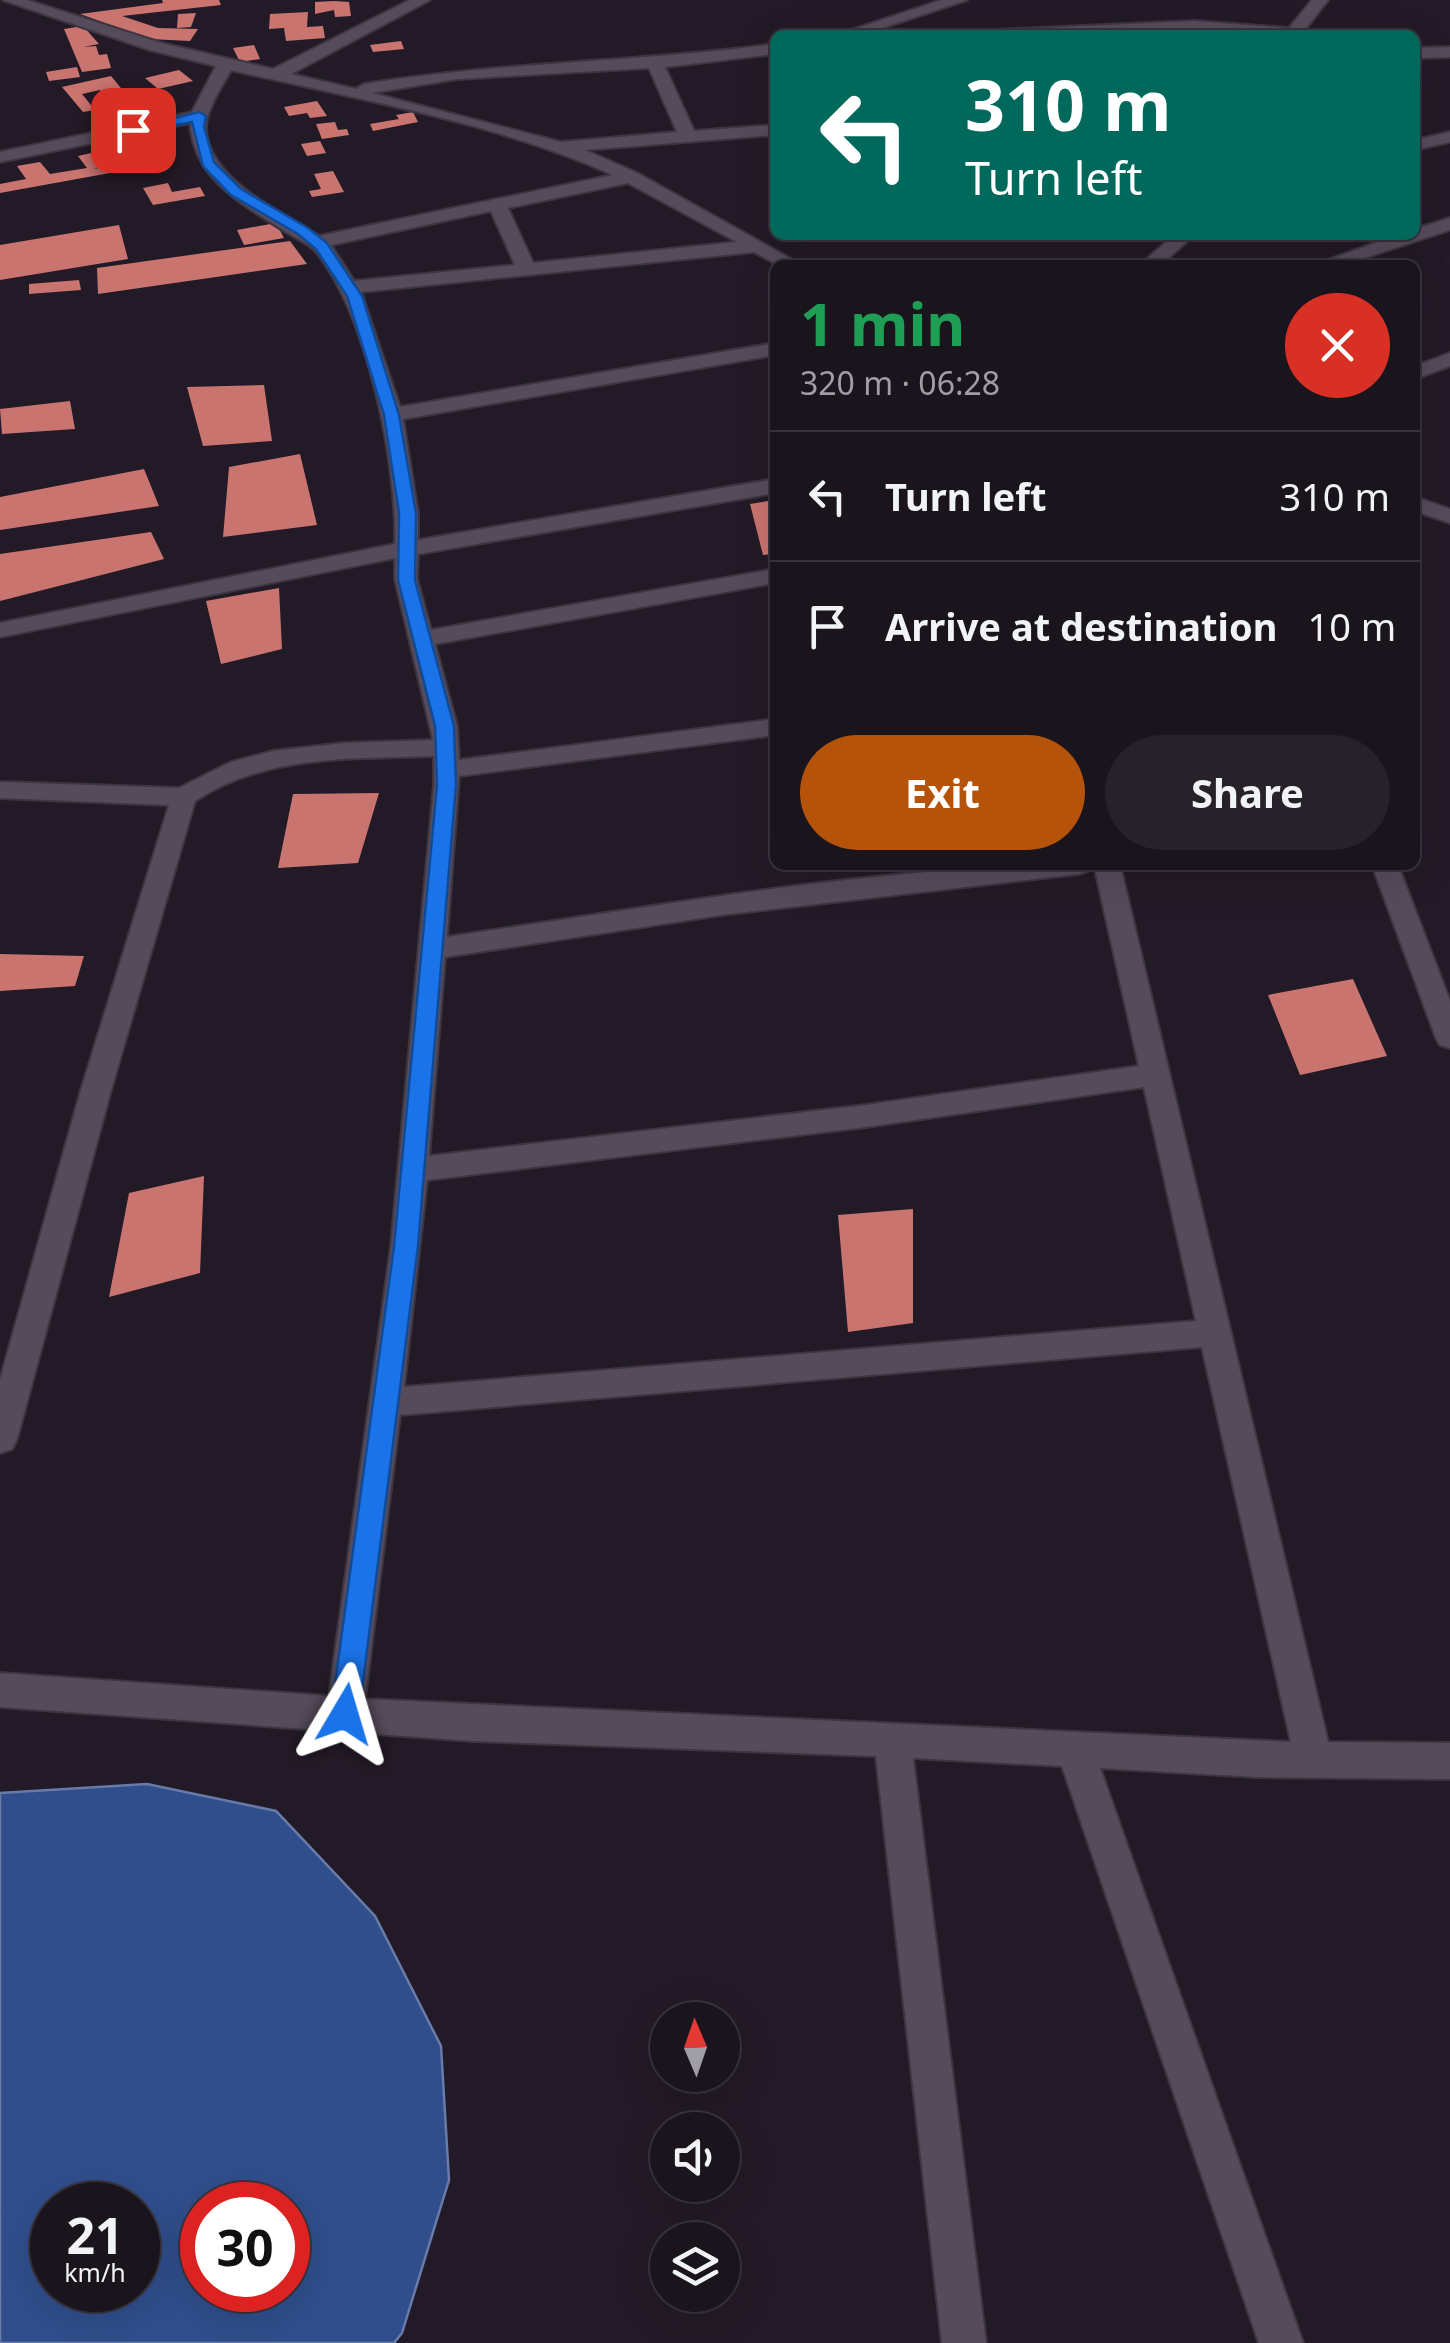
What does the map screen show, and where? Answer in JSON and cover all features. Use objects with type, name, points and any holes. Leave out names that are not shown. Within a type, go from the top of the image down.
[{"type":"street","points":[[11,0],[156,47],[492,126],[558,147],[631,177],[783,260]]},
{"type":"street","points":[[276,75],[422,0]]},
{"type":"street","points":[[860,30],[959,0]]},
{"type":"street","points":[[1296,30],[1320,0]]},
{"type":"street","points":[[0,20],[30,8]]},
{"type":"street","points":[[1087,30],[1136,20],[1248,30]]},
{"type":"street","points":[[346,92],[457,74],[654,62],[770,50]]},
{"type":"street","points":[[1420,53],[1450,52]]},
{"type":"street","points":[[654,62],[686,135]]},
{"type":"street","points":[[226,64],[199,116],[198,127],[208,163],[236,192],[317,242],[349,288],[392,415],[407,513],[406,580],[444,726],[446,759],[412,1170],[345,1714]]},
{"type":"street","points":[[0,157],[199,116]]},
{"type":"street","points":[[558,147],[770,130]]},
{"type":"street","points":[[1420,144],[1450,137]]},
{"type":"street","points":[[317,242],[631,177]]},
{"type":"street","points":[[497,204],[526,269]]},
{"type":"street","points":[[1420,234],[1450,224]]},
{"type":"street","points":[[1156,260],[1179,240]]},
{"type":"street","points":[[1339,260],[1401,240]]},
{"type":"street","points":[[349,288],[758,246]]},
{"type":"street","points":[[392,415],[770,350]]},
{"type":"street","points":[[1420,371],[1450,359]]},
{"type":"street","points":[[0,630],[406,549],[770,487]]},
{"type":"street","points":[[1420,506],[1450,516]]},
{"type":"street","points":[[422,639],[770,577]]},
{"type":"street","points":[[0,1439],[96,1090],[184,796],[203,781],[235,768],[309,755],[446,759],[770,728]]},
{"type":"street","points":[[0,790],[184,796]]},
{"type":"street","points":[[432,949],[728,904],[1034,870]]},
{"type":"street","points":[[1107,870],[1313,1759]]},
{"type":"street","points":[[1388,870],[1450,1038]]},
{"type":"street","points":[[412,1170],[866,1116],[1155,1075]]},
{"type":"street","points":[[385,1402],[1214,1332]]},
{"type":"street","points":[[0,1690],[474,1724],[1450,1762]]},
{"type":"street","points":[[892,1739],[964,2343]]},
{"type":"street","points":[[1076,1749],[1282,2343]]},
{"type":"water","points":[[147,1784],[276,1811],[375,1916],[441,2046],[449,2180],[402,2333],[394,2343],[0,2343],[0,1793]]},
{"type":"building","points":[[162,0],[219,0],[221,5],[122,16],[158,28],[198,29],[190,41],[150,39],[80,14],[163,3]]},
{"type":"building","points":[[315,2],[349,2],[351,16],[335,17],[334,10],[315,14]]},
{"type":"building","points":[[308,12],[307,27],[323,26],[325,38],[286,41],[284,28],[269,29],[270,14]]},
{"type":"building","points":[[196,13],[191,27],[177,28],[178,14]]},
{"type":"building","points":[[83,26],[99,44],[83,47],[96,46],[99,55],[107,54],[111,68],[82,72],[64,29]]},
{"type":"building","points":[[401,41],[404,49],[373,52],[370,45]]},
{"type":"building","points":[[254,45],[260,59],[240,62],[233,48]]},
{"type":"building","points":[[77,67],[80,77],[49,81],[46,72]]},
{"type":"building","points":[[179,70],[193,81],[158,89],[145,78]]},
{"type":"building","points":[[111,76],[134,104],[114,108],[100,90],[82,94],[95,110],[83,112],[62,87]]},
{"type":"building","points":[[317,101],[327,116],[289,116],[284,107]]},
{"type":"building","points":[[413,112],[418,122],[373,131],[370,124],[399,119],[396,115]]},
{"type":"building","points":[[335,122],[338,130],[347,129],[349,135],[322,139],[316,124]]},
{"type":"building","points":[[147,132],[165,163],[0,193],[0,184],[26,179],[17,166],[40,162],[50,174],[87,168],[78,156],[109,149],[119,162],[93,169],[129,163],[116,138]]},
{"type":"building","points":[[320,141],[326,153],[307,156],[301,144]]},
{"type":"building","points":[[333,171],[344,192],[312,197],[309,191],[321,189],[314,174]]},
{"type":"building","points":[[168,183],[172,192],[200,187],[205,196],[153,205],[143,188]]},
{"type":"building","points":[[276,223],[284,238],[244,245],[237,230]]},
{"type":"building","points":[[119,225],[128,259],[0,280],[0,245]]},
{"type":"building","points":[[290,241],[307,264],[98,294],[97,268]]},
{"type":"building","points":[[79,280],[81,290],[29,294],[29,284]]},
{"type":"building","points":[[264,385],[272,441],[203,446],[187,387]]},
{"type":"building","points":[[70,401],[75,429],[2,434],[0,409]]},
{"type":"building","points":[[300,454],[317,525],[223,537],[229,467]]},
{"type":"building","points":[[144,469],[159,506],[0,530],[0,497]]},
{"type":"building","points":[[770,501],[770,554],[763,555],[750,504]]},
{"type":"building","points":[[151,532],[164,559],[0,601],[0,554]]},
{"type":"building","points":[[279,588],[282,649],[221,664],[206,601]]},
{"type":"building","points":[[379,793],[358,863],[278,868],[293,794]]},
{"type":"building","points":[[0,954],[84,956],[75,986],[0,991]]},
{"type":"building","points":[[1353,979],[1387,1056],[1300,1075],[1268,995]]},
{"type":"building","points":[[204,1176],[200,1273],[109,1297],[129,1193]]},
{"type":"building","points":[[913,1209],[913,1323],[848,1332],[838,1215]]},
{"type":"route","points":[[133,130],[199,116],[198,127],[208,163],[236,192],[322,246],[354,296],[392,415],[407,513],[406,580],[444,726],[447,785],[406,1246],[345,1714]]}]
